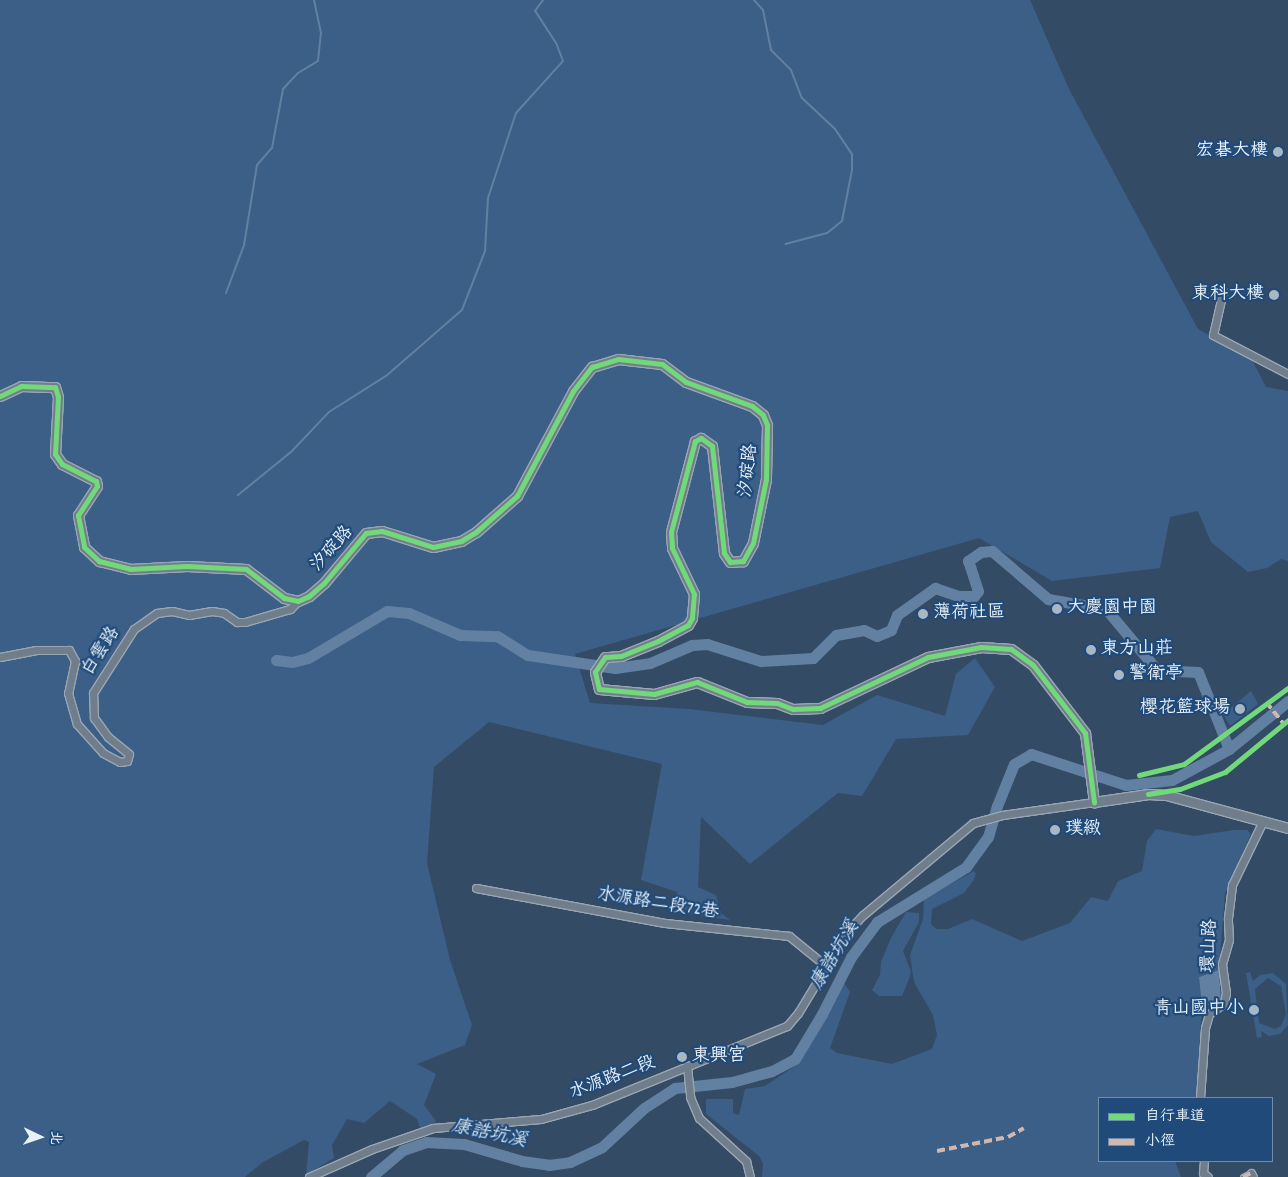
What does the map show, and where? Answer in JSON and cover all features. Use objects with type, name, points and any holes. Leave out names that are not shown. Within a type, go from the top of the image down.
[{"type":"street","points":[[1223,291],[1213,336],[1288,374]]},
{"type":"street","name":"汐碇路","points":[[298,600],[309,596],[324,583],[366,533],[382,531],[433,547],[461,542],[476,532],[516,496],[573,391],[592,367],[618,359],[662,364],[686,382],[752,406],[763,415],[767,425],[766,478],[753,543],[743,561],[730,562],[724,553],[712,446],[701,438],[695,441],[671,532],[672,548],[694,594],[692,618],[688,625],[658,641],[621,656],[605,656],[595,672],[599,689],[654,694],[697,682],[747,702],[778,703],[793,709],[820,708],[928,657],[981,647],[1011,650],[1033,665],[1085,734],[1094,802]]},
{"type":"street","points":[[0,396],[21,386],[55,387],[58,407],[54,454],[62,464],[96,481],[97,486],[78,514],[84,547],[99,562],[130,569],[187,566],[246,569],[284,598],[298,600]]},
{"type":"street","name":"白雲路","points":[[0,657],[36,650],[69,650],[75,662],[68,693],[77,724],[103,753],[120,762],[127,761],[129,754],[108,737],[94,718],[93,693],[134,629],[157,613],[172,611],[189,615],[212,611],[224,613],[237,622],[245,622],[290,609],[298,600]]},
{"type":"street","points":[[1094,802],[1148,794],[1166,796],[1262,823],[1288,828]]},
{"type":"street","name":"水源路二段","points":[[309,1177],[372,1149],[433,1128],[548,1118],[592,1105],[688,1069],[787,1026],[847,932],[863,915],[973,823],[1002,815],[1094,802]]},
{"type":"street","name":"環山路","points":[[1200,1097],[1204,1028],[1209,1014],[1224,1003],[1226,993],[1222,964],[1229,940],[1228,918],[1232,885],[1262,823]]},
{"type":"street","name":"水源路二段72巷","points":[[476,888],[665,923],[789,936],[826,966]]},
{"type":"street","points":[[688,1069],[690,1097],[699,1118],[746,1161],[750,1177]]},
{"type":"street","points":[[1204,1162],[1203,1173],[1208,1177]]},
{"type":"street","points":[[1243,1177],[1252,1175]]},
{"type":"shaded area","points":[[0,0],[1030,0],[1069,89],[1198,329],[1251,358],[1266,387],[1288,391],[1288,561],[1281,559],[1267,568],[1248,572],[1211,542],[1198,511],[1170,517],[1160,568],[1052,581],[979,538],[575,654],[590,703],[689,709],[823,725],[877,695],[945,716],[956,674],[975,658],[995,687],[968,735],[896,739],[862,796],[838,793],[750,864],[701,817],[698,887],[716,895],[721,913],[730,920],[674,912],[677,892],[641,880],[662,764],[489,722],[434,767],[427,863],[450,960],[472,1025],[465,1045],[417,1064],[436,1074],[424,1105],[436,1121],[421,1131],[417,1119],[390,1101],[364,1123],[347,1119],[332,1145],[334,1158],[306,1175],[309,1142],[304,1140],[263,1162],[245,1177],[0,1177]]},
{"type":"shaded area","name":"櫻花籃球場","points":[[1251,691],[1258,704],[1230,726],[1223,714]]},
{"type":"shaded area","points":[[1156,829],[1194,836],[1234,830],[1247,830],[1251,834],[1225,893],[1219,970],[1199,977],[1202,1008],[1196,1097],[1098,1097],[1098,1162],[1175,1162],[1181,1177],[762,1177],[763,1163],[759,1156],[706,1114],[706,1099],[733,1099],[733,1113],[739,1115],[745,1089],[765,1086],[795,1066],[844,983],[850,992],[830,1048],[837,1053],[892,1064],[932,1049],[937,1035],[933,1015],[914,982],[910,955],[923,919],[924,899],[974,871],[976,874],[973,881],[964,893],[932,909],[931,924],[936,929],[948,929],[972,919],[1022,941],[1070,923],[1091,897],[1108,901],[1118,881],[1142,871],[1147,841]]},
{"type":"shaded area","points":[[906,912],[919,913],[919,922],[903,951],[911,972],[909,979],[902,996],[879,996],[872,990],[880,975],[881,962],[891,938]]},
{"type":"shaded area","points":[[1219,970],[1221,1000],[1202,1008],[1199,977]]},
{"type":"shaded area","points":[[1250,972],[1253,981],[1260,975],[1273,973],[1286,984],[1288,1025],[1280,1034],[1269,1036],[1261,1031],[1262,1037],[1257,1038],[1246,973]],"holes":[[[1268,978],[1281,986],[1286,1014],[1281,1026],[1275,1029],[1259,1023],[1255,989]]]},
{"type":"waterway","points":[[226,293],[244,245],[257,165],[272,148],[283,89],[298,73],[318,61],[321,33],[314,0]]},
{"type":"waterway","points":[[238,495],[291,452],[329,412],[386,376],[462,310],[485,251],[488,198],[516,113],[563,61],[556,43],[535,11],[543,0]]},
{"type":"waterway","points":[[754,0],[763,10],[771,50],[791,70],[802,98],[835,129],[852,154],[852,170],[842,221],[827,233],[785,244]]},
{"type":"waterway","points":[[276,660],[292,662],[308,658],[387,611],[409,613],[460,635],[497,636],[528,655],[615,668],[650,663],[692,645],[707,644],[761,661],[813,658],[836,635],[864,630],[877,636],[891,630],[897,615],[935,588],[958,596],[974,596],[978,591],[968,561],[981,552],[992,551],[1048,599],[1106,609],[1157,670],[1198,672],[1229,749]]},
{"type":"waterway","name":"康誥坑溪","points":[[371,1177],[403,1150],[426,1142],[464,1144],[522,1161],[549,1165],[570,1162],[602,1147],[644,1108],[675,1088],[732,1082],[772,1071],[795,1059],[822,1014],[851,957],[877,922],[966,867],[988,837],[997,806],[1014,764],[1031,754],[1126,785],[1172,780],[1229,749],[1288,701]]},
{"type":"marked path","points":[[1266,702],[1283,723]]},
{"type":"marked path","points":[[937,1151],[1008,1137],[1024,1128]]},
{"type":"marked path","points":[[1243,1177],[1251,1173]]},
{"type":"cycle path","points":[[0,396],[21,386],[55,387],[58,397],[55,454],[62,464],[96,481],[97,486],[78,515],[84,547],[99,561],[130,569],[187,566],[246,569],[284,598],[298,601],[309,596],[324,583],[366,533],[382,531],[433,547],[461,541],[476,532],[517,496],[573,391],[592,367],[618,359],[662,364],[686,382],[752,406],[763,415],[767,425],[766,479],[753,543],[743,561],[730,562],[724,553],[712,446],[701,438],[695,441],[671,532],[672,548],[694,594],[692,618],[688,625],[658,641],[621,656],[605,657],[595,672],[599,689],[654,694],[697,682],[747,702],[777,703],[793,709],[820,708],[928,657],[981,647],[1011,649],[1033,665],[1085,733],[1094,802]]},
{"type":"cycle path","points":[[1139,775],[1184,764],[1288,688]]},
{"type":"cycle path","points":[[1148,794],[1180,789],[1225,772],[1288,720]]},
{"type":"place","name":"宏碁大樓","points":[[1278,152]]},
{"type":"place","name":"東科大樓","points":[[1274,295]]},
{"type":"place","name":"大慶園中園","points":[[1057,609]]},
{"type":"place","name":"薄荷社區","points":[[923,614]]},
{"type":"place","name":"東方山莊","points":[[1091,650]]},
{"type":"place","name":"警衛亭","points":[[1119,675]]},
{"type":"place","name":"櫻花籃球場","points":[[1240,709]]},
{"type":"place","name":"璞緻","points":[[1055,830]]},
{"type":"place","name":"青山國中小","points":[[1254,1010]]},
{"type":"place","name":"東興宮","points":[[682,1057]]}]
